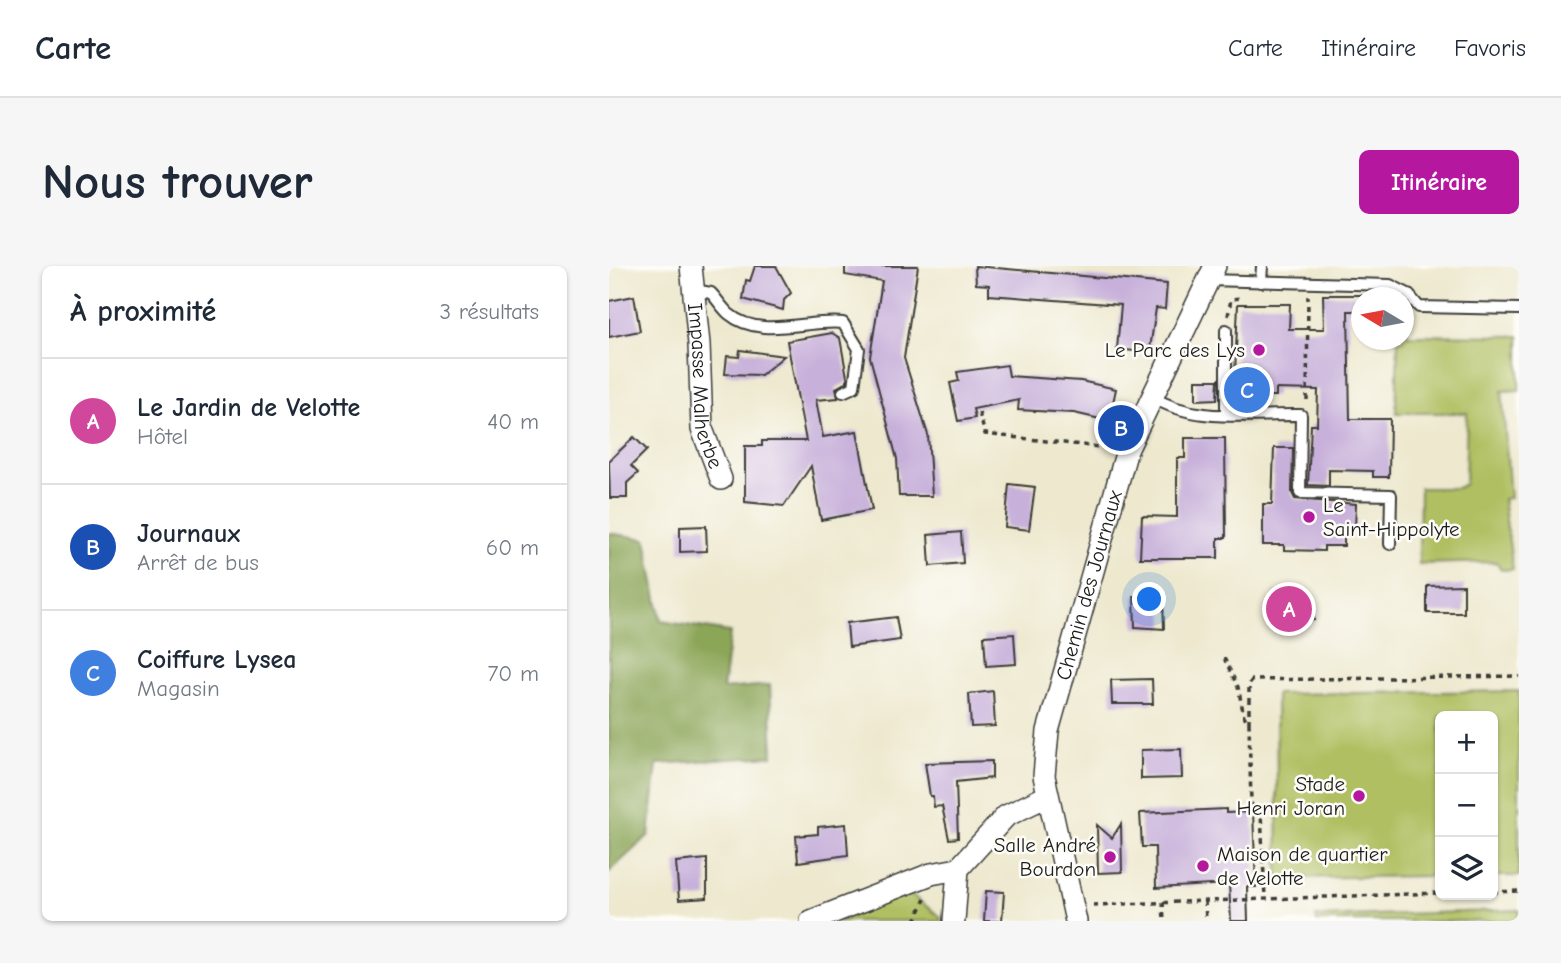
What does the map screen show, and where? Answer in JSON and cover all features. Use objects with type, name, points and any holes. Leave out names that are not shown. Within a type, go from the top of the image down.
[{"type":"street","name":"Impasse Malherbe","points":[[691,266],[702,429],[721,479]]},
{"type":"street","name":"Chemin des Journaux","points":[[1074,913],[1047,796],[1044,759],[1048,731],[1127,450],[1212,273]]},
{"type":"street","points":[[811,921],[932,874],[958,869],[1006,816],[1047,796]]},
{"type":"street","points":[[954,921],[958,869]]},
{"type":"lane","points":[[1256,282],[1262,266]]},
{"type":"lane","points":[[1212,273],[1256,282],[1390,285],[1408,293],[1419,307],[1519,309]]},
{"type":"lane","name":"Impasse Malherbe","points":[[694,290],[711,293],[728,314],[745,324],[770,328],[825,321],[843,323],[852,333],[859,349],[854,387],[843,392]]},
{"type":"lane","points":[[1226,330],[1226,414]]},
{"type":"lane","points":[[1151,396],[1171,409],[1190,414],[1301,415],[1300,493],[1391,495],[1390,544]]},
{"type":"path","points":[[1226,330],[1231,299],[1252,298],[1256,282]]},
{"type":"path","points":[[1301,415],[1307,405],[1309,283]]},
{"type":"path","points":[[979,413],[985,434],[1127,450]]},
{"type":"path","points":[[1224,658],[1238,687],[1244,716],[1249,723]]},
{"type":"path","points":[[1265,898],[1261,813],[1251,804],[1249,684],[1252,680],[1519,676]]},
{"type":"path","points":[[1498,892],[1519,891]]},
{"type":"path","points":[[1074,913],[1163,902],[1435,893]]},
{"type":"path","points":[[1205,901],[1206,921]]},
{"type":"path","points":[[1163,902],[1164,921]]},
{"type":"green space","points":[[1414,335],[1519,336],[1519,390],[1502,391],[1510,498],[1503,499],[1513,569],[1501,570],[1497,562],[1419,564],[1420,488],[1457,488],[1465,484],[1467,413],[1396,413],[1398,350],[1414,350]]},
{"type":"green space","points":[[609,533],[646,539],[661,621],[730,632],[723,689],[770,685],[773,756],[657,764],[649,835],[609,872]]},
{"type":"green space","name":"Stade Henri Joran","points":[[1519,691],[1519,876],[1498,876],[1498,711],[1435,711],[1435,876],[1278,878],[1276,694]]},
{"type":"green space","points":[[906,891],[941,917],[941,921],[836,921]]},
{"type":"green space","points":[[1519,910],[1519,921],[1317,921],[1316,917]]},
{"type":"building","points":[[755,266],[776,266],[791,293],[784,300],[783,310],[743,299],[746,280],[750,281]]},
{"type":"building","points":[[845,266],[918,266],[904,358],[928,435],[932,496],[899,496],[897,459],[870,357],[882,281],[845,275]]},
{"type":"building","points":[[975,266],[1167,284],[1165,309],[1156,308],[1150,349],[1143,348],[1143,352],[1117,349],[1121,305],[989,295],[989,285],[976,284]]},
{"type":"building","points":[[1323,295],[1351,295],[1351,311],[1348,311],[1350,419],[1390,419],[1389,477],[1373,477],[1373,471],[1329,470],[1329,486],[1308,485],[1311,425],[1317,425],[1318,390],[1276,389],[1276,396],[1234,396],[1238,304],[1290,304],[1289,329],[1324,329]]},
{"type":"building","points":[[634,296],[640,331],[609,337],[609,301]]},
{"type":"building","points":[[832,333],[840,338],[847,382],[836,388],[838,398],[816,400],[823,437],[857,431],[872,510],[821,520],[811,466],[784,506],[745,502],[745,446],[762,446],[762,441],[806,441],[787,341]]},
{"type":"building","points":[[740,350],[784,356],[761,375],[725,374],[727,356],[739,357]]},
{"type":"building","points":[[1007,365],[1009,376],[1081,381],[1116,389],[1109,421],[1074,413],[1018,410],[1019,400],[973,409],[975,418],[958,421],[950,383],[959,381],[957,372]]},
{"type":"building","points":[[1196,380],[1218,380],[1217,399],[1196,400]]},
{"type":"building","points":[[634,437],[647,450],[631,466],[638,473],[627,483],[627,498],[610,498],[609,461]]},
{"type":"building","points":[[1185,438],[1225,438],[1226,538],[1218,538],[1218,558],[1140,558],[1142,516],[1177,517],[1177,458],[1185,458]]},
{"type":"building","name":"Le Saint-Hippolyte","points":[[1274,448],[1293,448],[1292,493],[1295,499],[1356,504],[1355,528],[1344,528],[1344,546],[1324,546],[1324,551],[1284,550],[1284,545],[1263,545],[1263,504],[1272,504]]},
{"type":"building","points":[[1009,484],[1035,487],[1029,530],[1005,527]]},
{"type":"building","points":[[706,526],[707,551],[680,552],[680,527]]},
{"type":"building","points":[[961,532],[963,563],[930,566],[928,535]]},
{"type":"building","points":[[1464,585],[1464,613],[1427,613],[1427,586]]},
{"type":"building","points":[[1303,591],[1303,597],[1312,596],[1314,620],[1304,621],[1304,627],[1275,628],[1274,592]]},
{"type":"building","points":[[1163,595],[1164,629],[1135,627],[1134,596]]},
{"type":"building","points":[[896,617],[900,640],[849,647],[847,623]]},
{"type":"building","points":[[1014,634],[1016,664],[986,666],[984,636]]},
{"type":"building","points":[[1152,679],[1153,704],[1112,704],[1111,680]]},
{"type":"building","points":[[993,691],[995,726],[971,727],[969,694]]},
{"type":"building","points":[[1181,749],[1182,778],[1141,779],[1141,750]]},
{"type":"building","points":[[992,761],[992,778],[956,782],[958,838],[949,839],[942,806],[934,807],[933,796],[930,796],[925,763]]},
{"type":"building","name":"Maison de quartier de Velotte","points":[[1226,809],[1226,813],[1253,812],[1256,887],[1247,887],[1248,921],[1231,921],[1229,884],[1156,888],[1155,847],[1142,847],[1140,813]]},
{"type":"building","points":[[846,824],[848,855],[798,862],[796,836],[818,834],[818,827]]},
{"type":"building","name":"Salle André Bourdon","points":[[1121,824],[1122,872],[1098,873],[1097,825],[1112,838]]},
{"type":"building","points":[[707,859],[707,898],[679,900],[676,862]]},
{"type":"building","points":[[986,891],[1004,892],[1002,921],[984,921]]},
{"type":"place","name":"Le Parc des Lys","points":[[1259,350]]},
{"type":"place","name":"Coiffure Lysea","points":[[1247,390]]},
{"type":"place","name":"Journaux","points":[[1121,428]]},
{"type":"place","name":"Le Saint-Hippolyte","points":[[1309,517]]},
{"type":"place","name":"Le Jardin de Velotte","points":[[1289,609]]},
{"type":"place","name":"Stade Henri Joran","points":[[1359,796]]},
{"type":"place","name":"Salle André Bourdon","points":[[1110,857]]},
{"type":"place","name":"Maison de quartier de Velotte","points":[[1203,866]]}]
